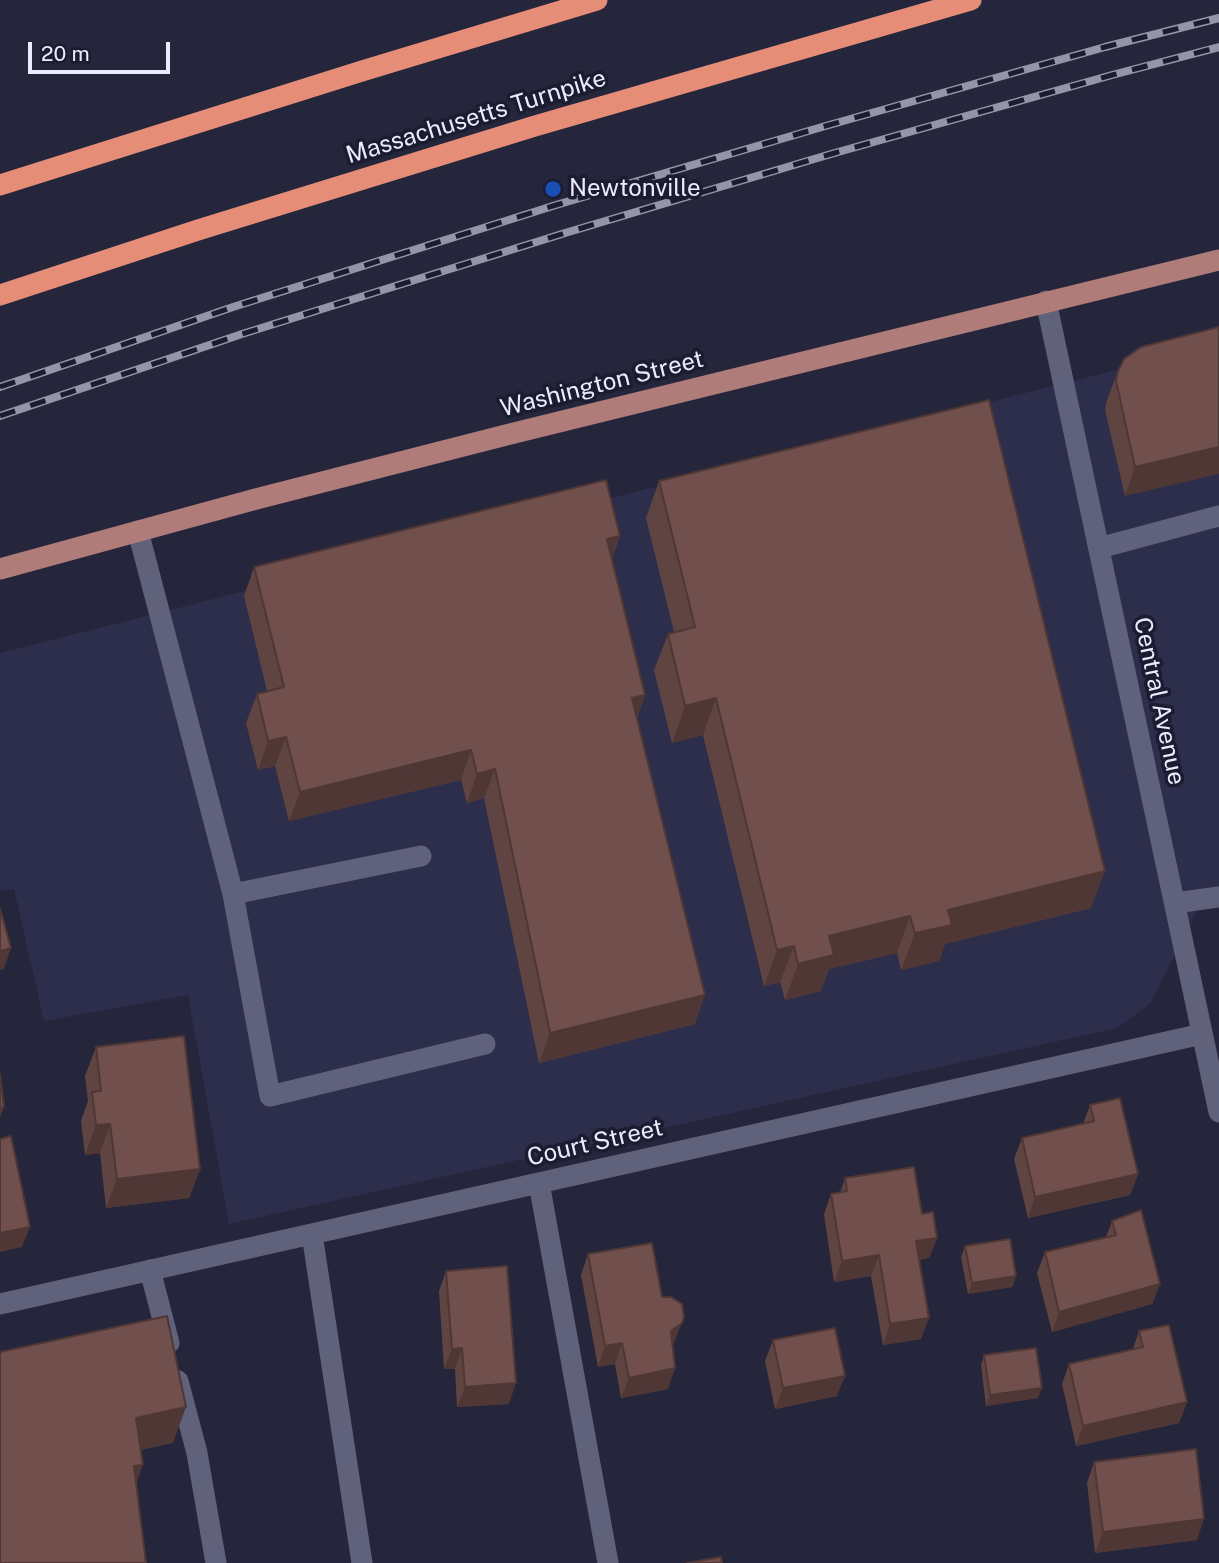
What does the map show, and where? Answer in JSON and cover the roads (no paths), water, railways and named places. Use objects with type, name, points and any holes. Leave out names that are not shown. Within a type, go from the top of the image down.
[{"type":"highway","points":[[0,186],[597,0]]},
{"type":"highway","name":"Massachusetts Turnpike","points":[[0,295],[198,230],[496,138],[971,0]]},
{"type":"main road","name":"Washington Street","points":[[0,569],[483,441],[1219,260]]},
{"type":"street","name":"Central Avenue","points":[[1046,301],[1219,1112]]},
{"type":"street","points":[[1099,548],[1219,516]]},
{"type":"street","points":[[138,531],[233,894],[270,1096],[485,1044]]},
{"type":"street","points":[[233,894],[421,856]]},
{"type":"street","points":[[1175,903],[1219,897]]},
{"type":"street","name":"Court Street","points":[[0,1304],[1202,1034]]},
{"type":"street","points":[[539,1183],[608,1563]]},
{"type":"street","points":[[312,1234],[362,1563]]},
{"type":"street","points":[[150,1270],[197,1454],[216,1563]]},
{"type":"railway","points":[[0,387],[233,307],[556,205],[1105,47],[1219,18]]},
{"type":"railway","points":[[0,416],[242,334],[565,233],[831,154],[1219,47]]},
{"type":"place","name":"Newtonville","points":[[553,189]]}]
